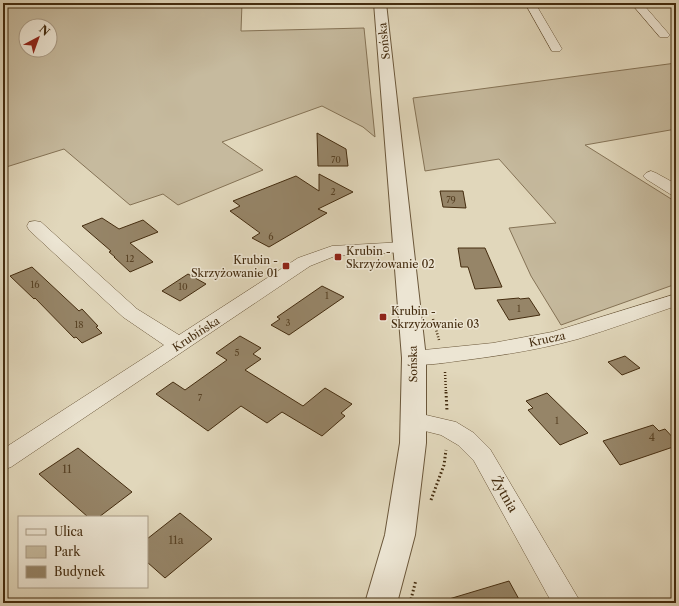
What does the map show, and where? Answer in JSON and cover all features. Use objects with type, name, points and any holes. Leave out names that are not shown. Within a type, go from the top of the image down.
[{"type":"street","points":[[380,4],[424,3]]},
{"type":"street","points":[[530,3],[556,48]]},
{"type":"street","points":[[636,3],[664,35]]},
{"type":"street","name":"Sońska","points":[[380,4],[414,358],[413,443],[400,535],[381,603]]},
{"type":"street","points":[[651,176],[676,192]]},
{"type":"street","points":[[35,226],[130,313],[179,345]]},
{"type":"street","name":"Krubińska","points":[[3,461],[304,262],[332,251],[404,247]]},
{"type":"street","name":"Krucza","points":[[414,358],[448,356],[526,344],[572,334],[676,300]]},
{"type":"street","name":"Żytnia","points":[[413,420],[448,428],[466,440],[482,456],[567,603]]},
{"type":"green space","points":[[3,3],[242,3],[241,31],[364,28],[375,137],[363,127],[322,106],[222,142],[263,170],[178,205],[163,194],[130,205],[64,149],[3,168]]},
{"type":"green space","points":[[676,63],[676,129],[585,145],[676,202],[676,284],[561,325],[531,276],[509,228],[556,223],[499,159],[425,171],[413,98]]},
{"type":"building","points":[[317,133],[346,149],[348,166],[318,166]]},
{"type":"building","points":[[319,174],[353,192],[318,209],[327,213],[269,247],[252,238],[260,233],[230,211],[240,206],[233,201],[296,176],[319,191]]},
{"type":"building","points":[[440,191],[463,191],[466,208],[443,207]]},
{"type":"building","points":[[102,218],[119,229],[143,220],[158,232],[130,243],[153,262],[130,272],[109,252],[111,251],[82,226]]},
{"type":"building","points":[[458,248],[485,248],[502,287],[475,289],[468,267],[461,267]]},
{"type":"building","points":[[32,267],[79,311],[82,309],[98,326],[96,327],[102,333],[82,343],[76,337],[74,338],[35,298],[34,299],[10,276]]},
{"type":"building","points":[[188,274],[206,284],[180,301],[162,291]]},
{"type":"building","points":[[322,286],[344,297],[289,335],[271,325],[280,319],[277,317]]},
{"type":"building","points":[[529,298],[540,315],[509,320],[497,300]]},
{"type":"building","points":[[240,336],[261,348],[253,354],[261,359],[245,370],[303,406],[325,388],[352,404],[341,413],[345,416],[322,436],[282,412],[267,423],[241,406],[208,431],[156,394],[173,382],[185,390],[227,360],[216,353]]},
{"type":"building","points":[[625,356],[640,368],[622,375],[608,362]]},
{"type":"building","points":[[547,393],[588,433],[560,445],[528,410],[533,408],[526,401]]},
{"type":"building","points":[[653,425],[659,431],[665,429],[676,441],[676,446],[620,465],[603,441]]},
{"type":"building","points":[[78,448],[132,492],[100,516],[87,516],[39,474]]},
{"type":"building","points":[[180,513],[212,539],[165,578],[148,563],[148,538]]},
{"type":"building","points":[[509,581],[521,603],[450,603],[449,599]]},
{"type":"place","name":"Krubin - Skrzyżowanie 02","points":[[338,257]]},
{"type":"place","name":"Krubin - Skrzyżowanie 01","points":[[286,266]]},
{"type":"place","name":"Krubin - Skrzyżowanie 03","points":[[383,317]]}]
